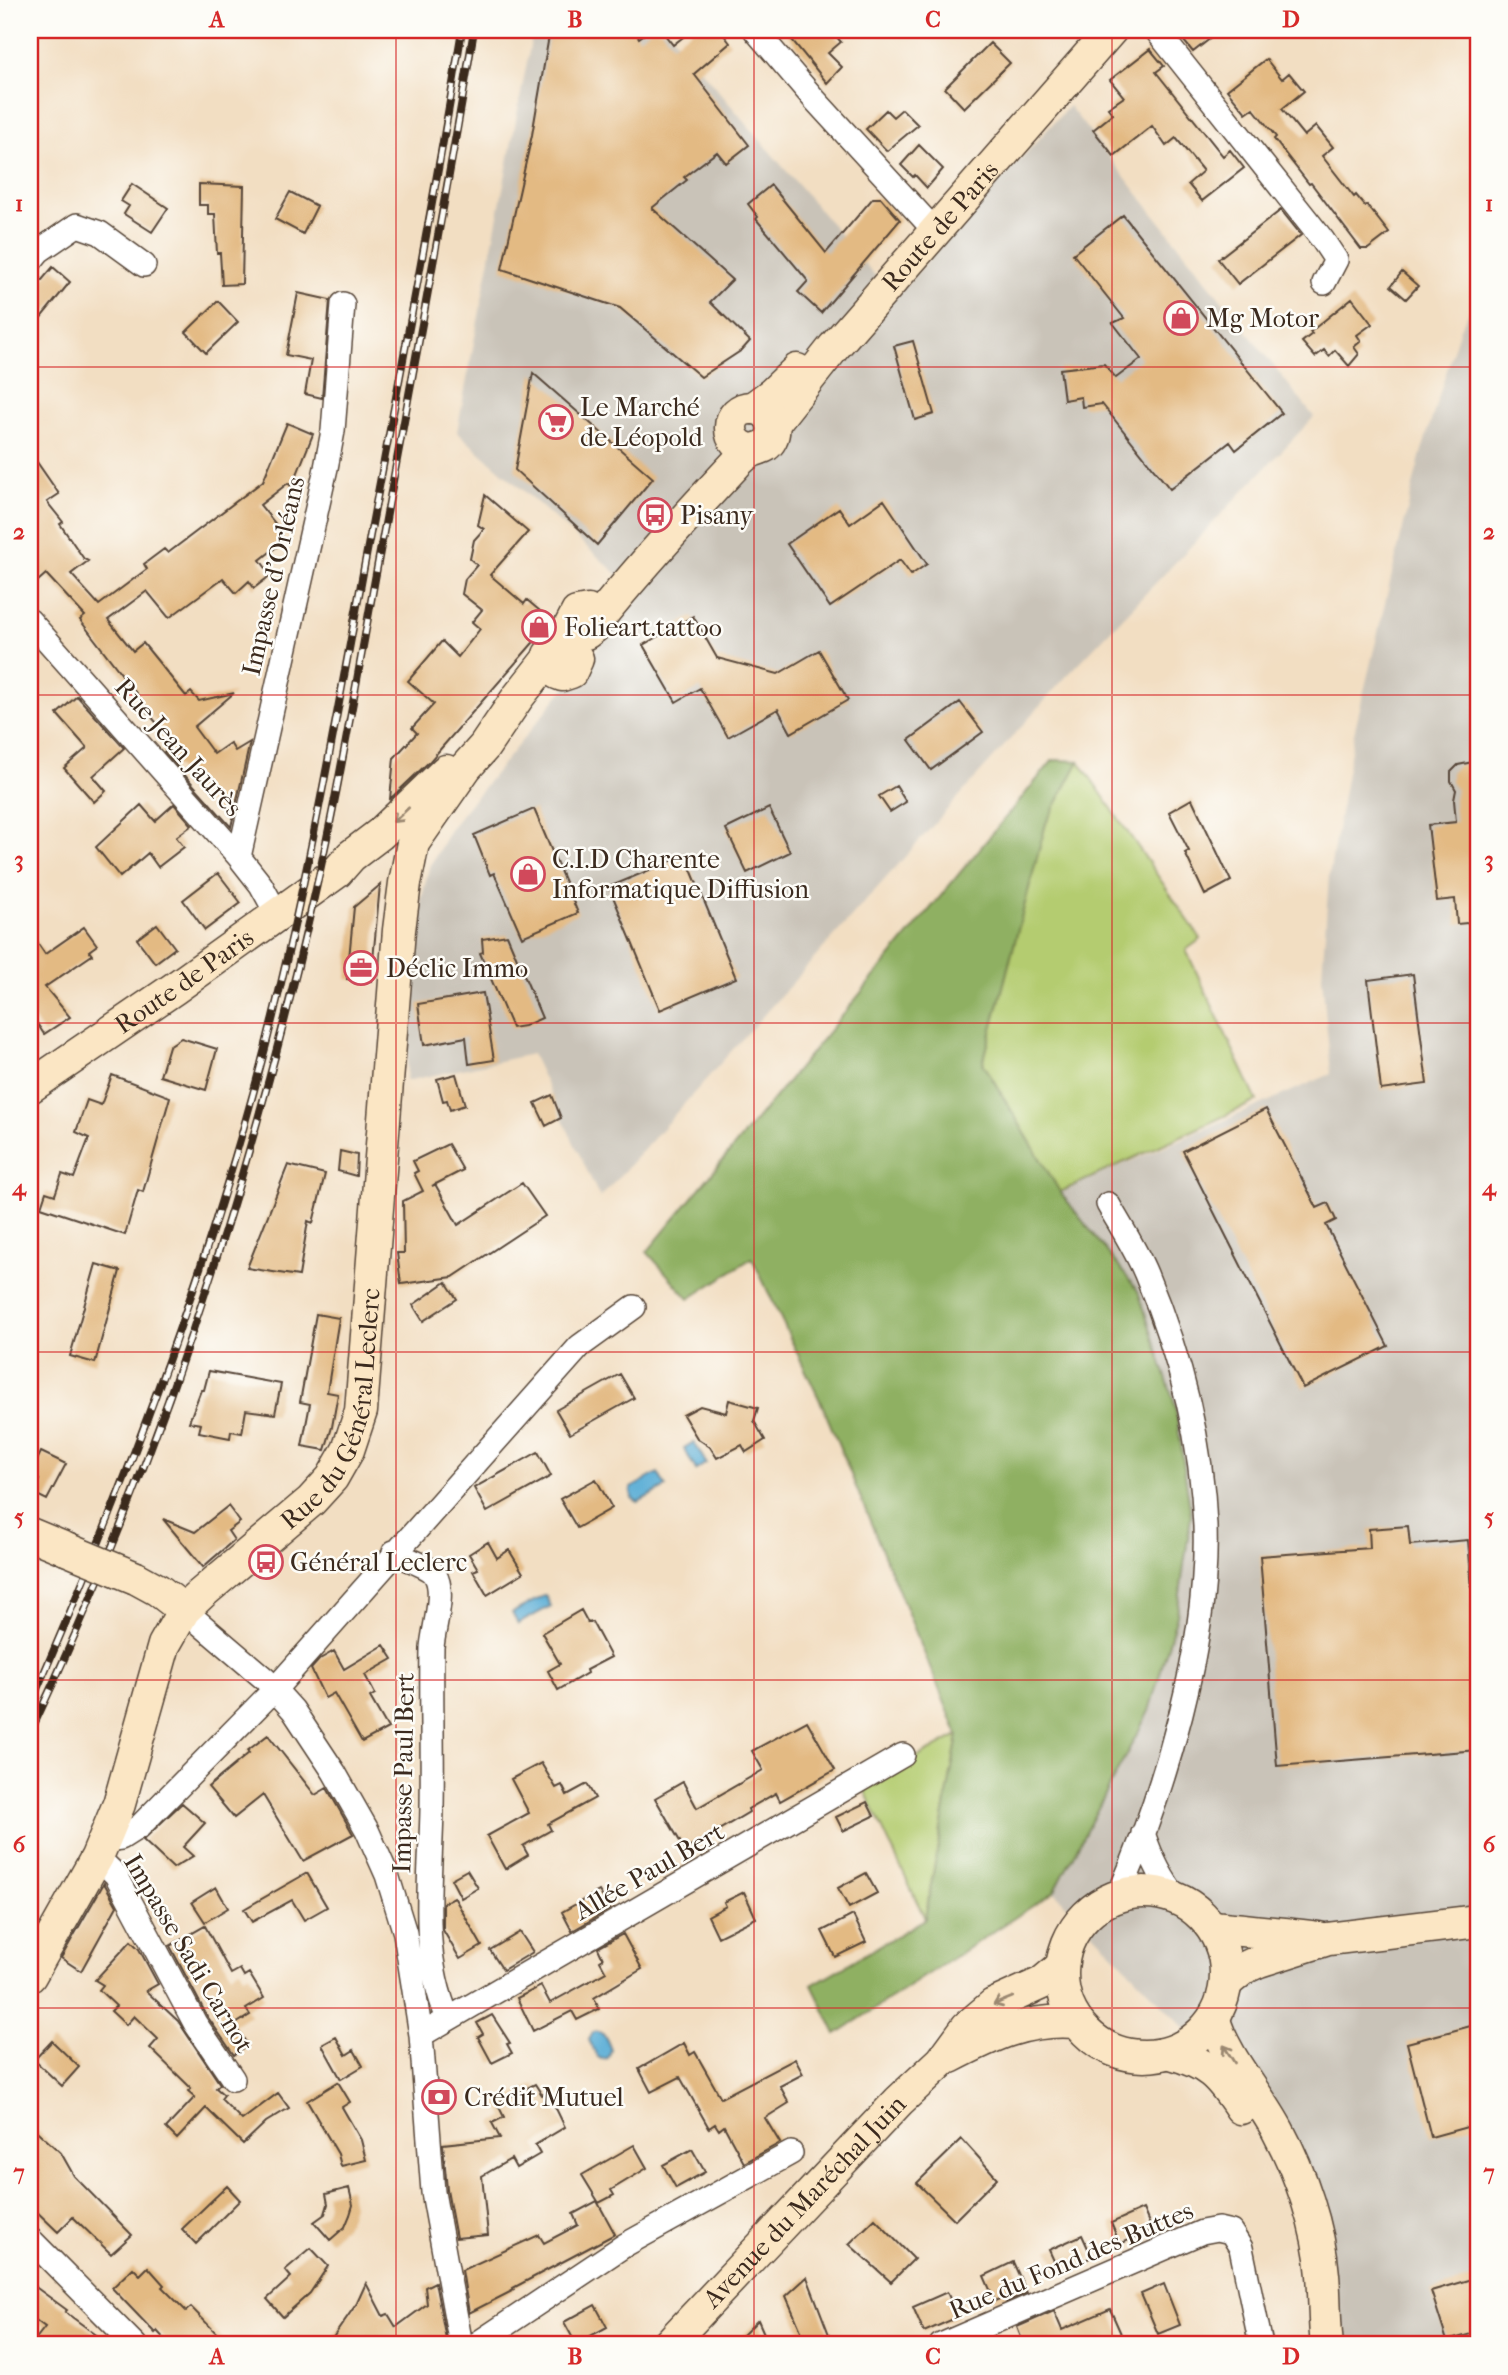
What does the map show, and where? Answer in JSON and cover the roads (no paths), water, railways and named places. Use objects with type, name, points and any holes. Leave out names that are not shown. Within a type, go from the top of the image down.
[{"type":"main road","name":"Route de Paris","points":[[30,1087],[278,916],[337,872],[351,856],[380,834],[439,779],[460,754],[574,641],[723,454],[743,443],[731,428],[735,416],[746,408],[763,416],[834,347],[1090,30]]},
{"type":"main road","name":"Route de Paris","points":[[931,226],[1111,30]]},
{"type":"main road","name":"Route de Paris","points":[[337,872],[384,857],[413,843],[510,739],[556,685],[574,641]]},
{"type":"main road","name":"Route de Paris","points":[[413,843],[518,697]]},
{"type":"main road","name":"Rue du Général Leclerc","points":[[30,1976],[100,1848],[119,1804],[164,1645],[173,1628],[184,1610],[311,1502],[325,1486],[348,1450],[361,1411],[399,929],[413,843]]},
{"type":"main road","points":[[30,1534],[136,1578],[158,1590],[184,1610]]},
{"type":"main road","points":[[1158,1893],[1177,1898],[1197,1910],[1212,1927],[1224,1954],[1227,1982],[1223,2002],[1214,2020],[1195,2040],[1171,2053],[1145,2057],[1118,2053],[1095,2040],[1076,2022],[1067,2004],[1062,1986],[1061,1966],[1067,1943],[1079,1922],[1097,1906],[1119,1895],[1158,1893]]},
{"type":"main road","points":[[1227,1982],[1244,1968],[1259,1961],[1328,1939],[1478,1921]]},
{"type":"main road","points":[[1212,1927],[1328,1939]]},
{"type":"main road","name":"Avenue du Maréchal Juin","points":[[668,2345],[899,2101],[942,2061],[967,2027],[993,2005],[1042,1983],[1061,1966]]},
{"type":"main road","name":"Avenue du Maréchal Juin","points":[[942,2061],[993,2035],[1023,2025],[1055,2020],[1076,2022]]},
{"type":"main road","points":[[1214,2020],[1220,2039],[1279,2133],[1298,2175],[1312,2219],[1323,2273],[1323,2342]]},
{"type":"main road","points":[[1171,2053],[1193,2059],[1209,2068],[1226,2085],[1254,2127],[1292,2222],[1301,2269],[1323,2342]]},
{"type":"street","points":[[755,30],[815,100],[931,226]]},
{"type":"street","points":[[1156,30],[1336,260],[1324,283]]},
{"type":"street","points":[[30,262],[39,251],[76,225],[100,233],[144,265]]},
{"type":"street","name":"Impasse d'Orléans","points":[[239,857],[333,431],[343,304]]},
{"type":"street","name":"Rue Jean Jaurès","points":[[30,621],[239,857],[261,886],[278,916]]},
{"type":"street","points":[[1108,1204],[1146,1272],[1182,1375],[1198,1453],[1205,1527],[1201,1600],[1190,1673],[1163,1775],[1119,1895]]},
{"type":"street","points":[[100,1848],[140,1826],[580,1346],[634,1307]]},
{"type":"street","name":"Impasse Paul Bert","points":[[394,1552],[429,1568],[437,1577],[439,1599],[432,1646],[432,1846],[429,1913],[432,1970],[439,1998],[448,2018]]},
{"type":"street","points":[[184,1610],[270,1684],[293,1710],[334,1772],[367,1830],[382,1864],[405,1933],[421,2035],[433,2192],[461,2345]]},
{"type":"street","name":"Allée Paul Bert","points":[[421,2035],[903,1755]]},
{"type":"street","points":[[1143,1833],[1151,1855],[1177,1898]]},
{"type":"street","name":"Impasse Sadi Carnot","points":[[100,1848],[195,2023],[233,2079]]},
{"type":"street","points":[[475,2345],[625,2245],[791,2153]]},
{"type":"street","name":"Rue du Fond des Buttes","points":[[941,2345],[1202,2232],[1218,2229],[1231,2232],[1241,2248],[1261,2345]]},
{"type":"street","points":[[30,2239],[135,2345]]},
{"type":"water","points":[[694,1442],[706,1463],[696,1470],[684,1448]]},
{"type":"water","points":[[658,1473],[666,1487],[638,1502],[632,1498],[631,1488]]},
{"type":"water","points":[[545,1595],[551,1606],[518,1624],[512,1613]]},
{"type":"water","points":[[593,2032],[603,2034],[607,2040],[611,2050],[608,2058],[601,2059],[597,2056],[589,2040]]},
{"type":"railway","points":[[30,1705],[95,1553],[155,1398],[209,1242],[273,1018],[329,758],[462,30]]},
{"type":"railway","points":[[30,1733],[76,1633],[158,1429],[228,1221],[287,1009],[343,759],[474,30]]},
{"type":"place","name":"Mg Motor","points":[[1181,318]]},
{"type":"place","name":"Le Marché de Léopold","points":[[556,422]]},
{"type":"place","name":"Pisany","points":[[655,515]]},
{"type":"place","name":"Folieart.tattoo","points":[[539,627]]},
{"type":"place","name":"C.I.D Charente Informatique Diffusion","points":[[528,874]]},
{"type":"place","name":"Déclic Immo","points":[[361,968]]},
{"type":"place","name":"Général Leclerc","points":[[266,1562]]},
{"type":"place","name":"Crédit Mutuel","points":[[439,2097]]}]
